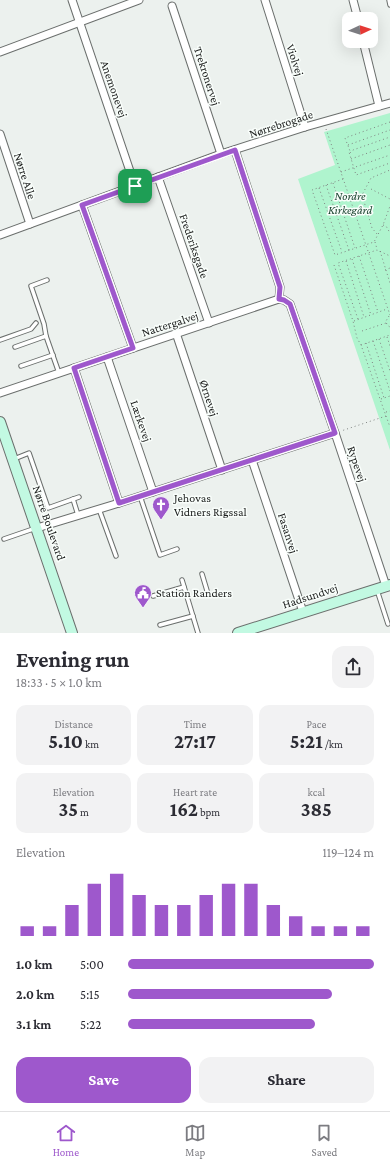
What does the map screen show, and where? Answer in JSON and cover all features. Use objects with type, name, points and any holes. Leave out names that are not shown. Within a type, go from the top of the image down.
[{"type":"street","name":"Anemonevej","points":[[72,0],[135,186]]},
{"type":"street","points":[[0,52],[139,0]]},
{"type":"street","name":"Violvej","points":[[264,0],[305,127]]},
{"type":"street","points":[[353,0],[356,12]]},
{"type":"street","name":"Trekronervej","points":[[172,6],[221,154]]},
{"type":"street","points":[[365,48],[379,106]]},
{"type":"street","name":"Nørrebrogade","points":[[0,236],[221,154],[305,127],[390,103]]},
{"type":"street","name":"Nørre Alle","points":[[0,134],[30,224]]},
{"type":"street","points":[[235,150],[280,287],[279,299]]},
{"type":"street","name":"Frederiksgade","points":[[158,177],[209,323]]},
{"type":"street","points":[[82,205],[133,348]]},
{"type":"street","name":"Nattergalvej","points":[[0,394],[279,299]]},
{"type":"street","name":"Rypevej","points":[[279,299],[290,304],[335,433],[384,587]]},
{"type":"street","name":"Ørnevej","points":[[176,334],[222,470]]},
{"type":"street","name":"Lærkevej","points":[[108,357],[153,492]]},
{"type":"street","points":[[74,368],[119,503]]},
{"type":"street","name":"Nørre Boulevard","points":[[0,422],[72,633]]},
{"type":"street","points":[[37,528],[335,433]]},
{"type":"street","name":"Fasanvej","points":[[252,460],[303,612]]},
{"type":"street","name":"Hadsundvej","points":[[238,633],[384,587]]},
{"type":"lane","points":[[389,0],[390,5]]},
{"type":"lane","points":[[47,280],[30,286],[44,324],[46,336],[59,373]]},
{"type":"lane","points":[[0,340],[31,329],[36,323]]},
{"type":"lane","points":[[15,347],[46,336]]},
{"type":"lane","points":[[21,366],[53,355]]},
{"type":"lane","points":[[13,459],[30,453],[48,508],[79,497]]},
{"type":"lane","points":[[140,496],[160,555],[177,549]]},
{"type":"lane","points":[[73,499],[78,515]]},
{"type":"lane","points":[[99,509],[116,556]]},
{"type":"lane","points":[[4,539],[37,528]]},
{"type":"lane","points":[[202,574],[208,594]]},
{"type":"lane","points":[[182,580],[198,633]]},
{"type":"lane","points":[[153,596],[184,587]]},
{"type":"lane","points":[[384,587],[388,624]]},
{"type":"lane","points":[[160,625],[193,616]]},
{"type":"path","points":[[324,122],[388,308],[390,315],[386,318],[386,323]]},
{"type":"path","points":[[390,122],[344,138],[350,151],[356,175],[390,163]]},
{"type":"path","points":[[347,145],[390,130]]},
{"type":"path","points":[[350,153],[353,150],[390,137]]},
{"type":"path","points":[[351,159],[390,145]]},
{"type":"path","points":[[341,172],[390,155]]},
{"type":"path","points":[[378,235],[372,228],[362,195],[371,178],[390,170]]},
{"type":"path","points":[[343,179],[312,190],[335,255],[374,242],[383,225],[390,206]]},
{"type":"path","points":[[333,183],[355,248]]},
{"type":"path","points":[[326,185],[349,250]]},
{"type":"path","points":[[319,188],[342,252]]},
{"type":"path","points":[[371,189],[390,199]]},
{"type":"path","points":[[383,225],[386,226],[390,233]]},
{"type":"path","points":[[374,242],[377,250]]},
{"type":"path","points":[[358,320],[338,263],[377,250],[380,250],[390,256]]},
{"type":"path","points":[[380,250],[390,283]]},
{"type":"path","points":[[359,256],[378,312]]},
{"type":"path","points":[[352,258],[371,315]]},
{"type":"path","points":[[346,260],[364,317]]},
{"type":"path","points":[[383,263],[387,262]]},
{"type":"path","points":[[334,265],[354,321],[355,333],[361,345],[390,427]]},
{"type":"path","points":[[386,270],[390,268]]},
{"type":"path","points":[[354,321],[390,307]]},
{"type":"path","points":[[386,323],[390,327]]},
{"type":"path","points":[[362,331],[386,323]]},
{"type":"path","points":[[361,345],[390,335]]},
{"type":"path","points":[[386,336],[390,346]]},
{"type":"path","points":[[379,339],[390,371]]},
{"type":"path","points":[[373,341],[390,391]]},
{"type":"path","points":[[366,343],[384,398]]},
{"type":"path","points":[[380,400],[390,396]]},
{"type":"path","points":[[385,412],[390,410]]},
{"type":"path","points":[[335,433],[386,416]]},
{"type":"green space","name":"Nordre Kirkegård","points":[[390,113],[390,450],[298,179],[335,165],[324,132]]},
{"type":"place","name":"Jehovas Vidners Rigssal","points":[[161,520]]},
{"type":"place","name":"Station Randers","points":[[143,608]]},
{"type":"route","points":[[235,150],[280,287],[279,299],[290,304],[335,433],[119,503],[74,368],[133,348],[82,205],[135,186],[235,150]]}]
